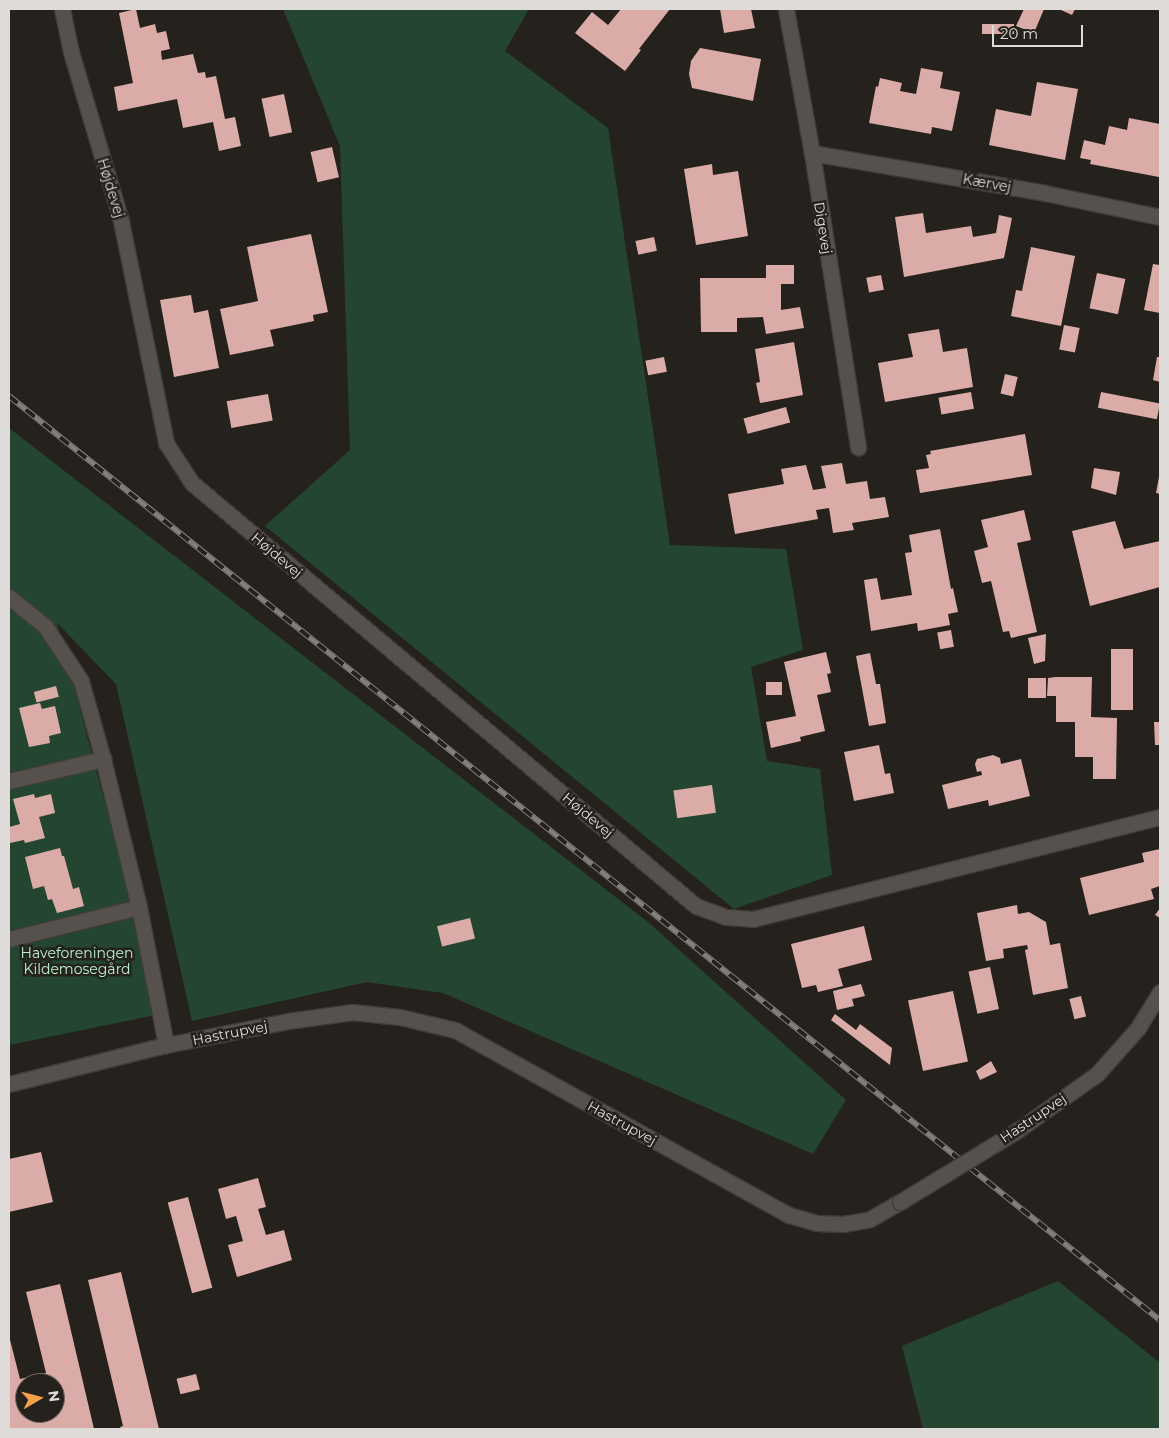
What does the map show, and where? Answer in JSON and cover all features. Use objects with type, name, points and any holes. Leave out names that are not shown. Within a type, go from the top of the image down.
[{"type":"street","name":"Højdevej","points":[[62,9],[71,52],[121,221],[166,444],[192,483],[696,906],[726,917],[754,919],[1160,817]]},
{"type":"street","name":"Digevej","points":[[786,9],[812,153],[858,447]]},
{"type":"street","name":"Kærvej","points":[[812,153],[1045,193],[1160,217]]},
{"type":"street","points":[[9,597],[45,626],[81,681],[104,759],[139,906],[166,1045]]},
{"type":"street","points":[[9,781],[104,759]]},
{"type":"street","points":[[9,939],[139,906]]},
{"type":"street","name":"Hastrupvej","points":[[9,1084],[166,1045],[288,1021],[352,1012],[400,1017],[455,1030],[789,1215],[817,1222],[844,1224],[870,1218],[900,1202],[1018,1130],[1097,1074],[1138,1028],[1160,992]]},
{"type":"green space","points":[[283,9],[529,9],[505,51],[608,128],[670,545],[786,549],[803,650],[751,667],[767,761],[820,769],[832,875],[734,909],[265,526],[350,450],[340,146]]},
{"type":"green space","name":"Haveforeningen Kildemosegård","points":[[9,428],[648,922],[846,1100],[813,1154],[443,993],[367,982],[192,1021],[116,684],[57,623],[161,1014],[9,1045]]},
{"type":"green space","points":[[1058,1281],[1160,1363],[1160,1429],[923,1429],[902,1346]]},
{"type":"building","points":[[136,9],[140,28],[155,24],[157,33],[166,31],[170,49],[161,51],[162,60],[193,54],[198,73],[205,72],[206,78],[216,76],[225,119],[235,117],[241,146],[219,151],[213,122],[183,128],[177,99],[118,111],[114,87],[133,83],[119,13]]},
{"type":"building","points":[[621,9],[670,9],[639,49],[641,50],[625,71],[575,33],[592,12],[608,25]]},
{"type":"building","points":[[720,9],[751,9],[755,28],[724,33]]},
{"type":"building","points":[[1024,9],[1044,9],[1034,33],[1016,26]]},
{"type":"building","points":[[1062,9],[1075,9],[1072,15]]},
{"type":"building","points":[[982,24],[1014,24],[1014,34],[982,34]]},
{"type":"building","points":[[700,48],[761,59],[753,101],[692,88],[689,74],[691,61]]},
{"type":"building","points":[[921,68],[943,72],[940,88],[960,92],[952,131],[932,127],[931,134],[869,123],[876,86],[878,87],[880,78],[902,83],[900,91],[916,94]]},
{"type":"building","points":[[1037,82],[1078,89],[1065,160],[989,145],[996,109],[1031,116]]},
{"type":"building","points":[[284,94],[292,132],[270,137],[262,99]]},
{"type":"building","points":[[1129,118],[1160,124],[1159,177],[1090,164],[1091,160],[1080,158],[1084,140],[1105,145],[1109,126],[1127,130]]},
{"type":"building","points":[[332,147],[339,177],[318,182],[311,152]]},
{"type":"building","points":[[712,164],[713,175],[738,171],[748,236],[696,245],[684,169]]},
{"type":"building","points":[[923,213],[926,233],[971,226],[973,237],[996,233],[999,215],[1012,218],[1004,258],[904,277],[895,217]]},
{"type":"building","points":[[311,234],[328,312],[313,315],[314,321],[270,330],[274,346],[230,355],[220,309],[258,301],[247,247]]},
{"type":"building","points":[[654,237],[657,251],[638,255],[635,241]]},
{"type":"building","points":[[1031,247],[1075,256],[1061,326],[1011,316],[1016,290],[1022,291]]},
{"type":"building","points":[[1153,264],[1160,265],[1160,313],[1144,310]]},
{"type":"building","points":[[766,265],[794,265],[794,284],[781,284],[781,310],[800,307],[804,328],[766,334],[763,317],[737,318],[737,332],[701,332],[700,278],[766,278]]},
{"type":"building","points":[[1097,273],[1125,279],[1118,314],[1090,308]]},
{"type":"building","points":[[881,275],[884,290],[869,293],[866,278]]},
{"type":"building","points":[[191,295],[194,313],[208,310],[219,368],[174,377],[160,300]]},
{"type":"building","points":[[1064,325],[1080,328],[1075,353],[1059,350]]},
{"type":"building","points":[[939,329],[943,352],[967,348],[973,387],[885,402],[878,363],[913,357],[908,334]]},
{"type":"building","points":[[794,342],[803,395],[760,403],[756,383],[760,382],[755,349]]},
{"type":"building","points":[[664,357],[667,372],[648,375],[645,361]]},
{"type":"building","points":[[1157,357],[1160,357],[1160,382],[1153,380]]},
{"type":"building","points":[[1005,374],[1018,377],[1013,396],[1001,393]]},
{"type":"building","points":[[971,392],[974,409],[941,414],[939,398]]},
{"type":"building","points":[[1101,392],[1160,403],[1157,419],[1098,408]]},
{"type":"building","points":[[268,394],[273,421],[231,428],[227,401]]},
{"type":"building","points":[[786,407],[790,422],[748,434],[743,418]]},
{"type":"building","points":[[1025,434],[1032,475],[920,493],[916,470],[929,468],[926,455],[931,454],[930,451]]},
{"type":"building","points":[[842,463],[846,484],[867,481],[870,499],[885,497],[889,517],[852,523],[854,530],[833,533],[829,508],[816,510],[818,519],[735,534],[728,494],[784,484],[781,469],[806,465],[813,490],[826,488],[821,466]]},
{"type":"building","points":[[1094,468],[1120,472],[1116,495],[1091,488]]},
{"type":"building","points":[[1160,477],[1160,494],[1156,493]]},
{"type":"building","points":[[1024,510],[1031,540],[1017,543],[1037,632],[1011,638],[1009,631],[1003,632],[991,581],[982,583],[974,551],[988,547],[981,520]]},
{"type":"building","points":[[1115,521],[1124,549],[1160,541],[1160,587],[1090,606],[1072,531]]},
{"type":"building","points":[[940,529],[951,589],[953,588],[958,612],[948,614],[950,625],[918,631],[917,623],[871,631],[864,580],[877,578],[881,600],[912,595],[905,553],[912,552],[909,535]]},
{"type":"building","points":[[951,630],[954,647],[940,649],[937,632]]},
{"type":"building","points":[[1046,634],[1045,661],[1034,664],[1028,638]]},
{"type":"building","points":[[1111,649],[1133,649],[1133,710],[1111,710]]},
{"type":"building","points":[[826,652],[831,673],[827,674],[831,692],[817,695],[825,731],[800,737],[801,741],[771,748],[766,722],[796,716],[784,662]]},
{"type":"building","points":[[870,653],[876,684],[880,684],[886,723],[869,726],[856,656]]},
{"type":"building","points":[[1092,677],[1091,717],[1117,718],[1116,779],[1093,779],[1093,757],[1075,757],[1075,722],[1056,722],[1056,696],[1047,696],[1048,678]]},
{"type":"building","points":[[1028,678],[1046,678],[1046,698],[1028,698]]},
{"type":"building","points":[[766,682],[782,682],[782,695],[766,695]]},
{"type":"building","points":[[56,686],[59,697],[37,703],[34,692]]},
{"type":"building","points":[[40,703],[42,709],[55,706],[61,733],[49,736],[50,743],[29,747],[19,708]]},
{"type":"building","points":[[1154,722],[1160,722],[1160,745],[1155,745]]},
{"type":"building","points":[[879,745],[885,774],[890,773],[894,793],[854,801],[844,752]]},
{"type":"building","points":[[993,755],[1000,758],[1001,764],[1021,759],[1030,796],[989,806],[988,800],[948,809],[942,785],[982,775],[981,771],[977,772],[975,764],[977,759]]},
{"type":"building","points":[[712,785],[716,813],[677,818],[673,790]]},
{"type":"building","points":[[34,794],[35,798],[51,794],[55,813],[39,817],[45,838],[25,843],[24,840],[10,843],[9,827],[20,824],[13,799]]},
{"type":"building","points":[[60,848],[73,889],[79,887],[84,906],[57,913],[52,899],[48,900],[44,886],[33,889],[25,857]]},
{"type":"building","points":[[1160,849],[1160,886],[1151,889],[1154,899],[1089,915],[1080,878],[1144,862],[1142,853]]},
{"type":"building","points":[[1017,905],[1018,914],[1029,912],[1046,922],[1050,945],[1060,943],[1068,988],[1033,995],[1025,950],[1028,949],[1027,945],[1003,949],[1004,958],[986,961],[977,913]]},
{"type":"building","points":[[1160,908],[1160,918],[1155,915]]},
{"type":"building","points":[[470,918],[475,938],[442,947],[437,926]]},
{"type":"building","points":[[864,926],[872,960],[838,969],[843,986],[818,992],[816,985],[802,988],[791,944]]},
{"type":"building","points":[[990,967],[999,1009],[977,1014],[968,972]]},
{"type":"building","points":[[861,984],[865,996],[852,999],[854,1006],[837,1010],[833,991]]},
{"type":"building","points":[[953,991],[968,1061],[923,1071],[908,1001]]},
{"type":"building","points":[[1081,996],[1086,1016],[1074,1019],[1069,999]]},
{"type":"building","points":[[835,1014],[856,1030],[860,1024],[892,1048],[890,1065],[831,1020]]},
{"type":"building","points":[[991,1061],[997,1072],[980,1080],[976,1071]]},
{"type":"building","points":[[41,1152],[53,1202],[9,1212],[9,1159]]},
{"type":"building","points":[[258,1178],[266,1207],[258,1209],[266,1235],[284,1230],[292,1260],[237,1277],[228,1245],[243,1241],[236,1216],[226,1219],[218,1189]]},
{"type":"building","points":[[188,1197],[212,1288],[192,1293],[168,1202]]},
{"type":"building","points":[[121,1272],[159,1429],[121,1429],[120,1427],[123,1426],[88,1280]]},
{"type":"building","points":[[60,1284],[94,1429],[9,1429],[9,1336],[18,1373],[15,1373],[15,1423],[65,1423],[65,1373],[46,1373],[26,1292]]},
{"type":"building","points":[[196,1374],[200,1390],[180,1394],[177,1379]]},
{"type":"railway","points":[[9,396],[1160,1320]]}]
